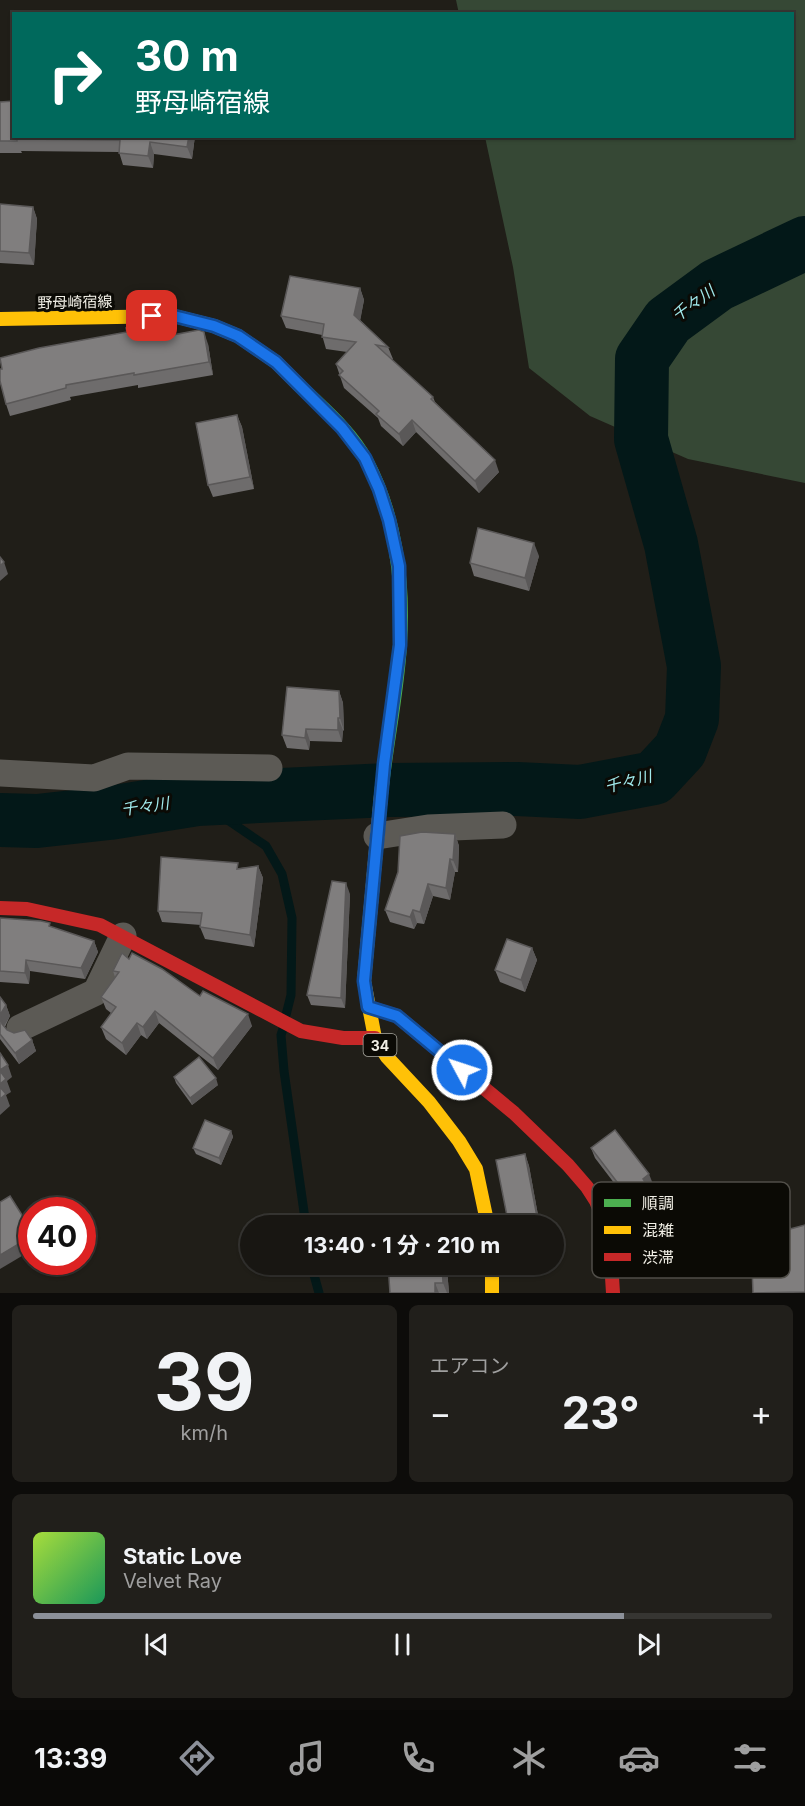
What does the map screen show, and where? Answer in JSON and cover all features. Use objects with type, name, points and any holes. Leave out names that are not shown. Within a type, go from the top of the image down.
[{"type":"main road","name":"野母崎宿線","points":[[0,319],[174,316],[214,326],[238,336],[276,362],[342,428],[365,458],[379,489],[389,520],[399,566],[400,645],[383,768],[364,981],[368,1007],[375,1038],[387,1057],[435,1110],[459,1141],[476,1169],[486,1215]]},
{"type":"main road","points":[[0,908],[27,909],[100,925],[301,1031],[343,1038],[375,1038]]},
{"type":"main road","points":[[368,1007],[397,1016],[514,1113],[568,1166],[592,1195]]},
{"type":"main road","points":[[492,1275],[492,1293]]},
{"type":"main road","points":[[612,1278],[613,1293]]},
{"type":"street","points":[[0,773],[94,778],[128,766],[269,768]]},
{"type":"street","points":[[377,834],[428,828],[502,825]]},
{"type":"street","points":[[20,1028],[96,992],[123,936]]},
{"type":"green space","points":[[456,0],[805,0],[805,483],[688,459],[590,416],[529,368],[513,267],[485,138],[794,138],[794,12],[459,12]]},
{"type":"building","points":[[12,101],[12,138],[189,138],[187,147],[150,142],[148,156],[119,153],[120,140],[17,139],[17,141],[0,141],[0,102]]},
{"type":"building","points":[[0,204],[33,207],[29,253],[0,251]]},
{"type":"building","points":[[290,276],[360,288],[354,315],[388,347],[376,345],[433,397],[431,399],[495,460],[475,481],[412,420],[399,434],[376,414],[379,411],[339,375],[343,371],[336,364],[356,342],[322,337],[324,324],[281,316]]},
{"type":"building","points":[[165,323],[167,336],[199,330],[204,332],[209,362],[66,385],[66,388],[6,404],[0,381],[0,369],[2,369],[0,358],[39,348],[127,332],[126,328]]},
{"type":"building","points":[[237,415],[250,477],[208,485],[196,423]]},
{"type":"building","points":[[478,528],[534,543],[525,578],[470,563]]},
{"type":"building","points":[[287,687],[339,691],[338,730],[306,729],[305,738],[282,735]]},
{"type":"building","points":[[422,832],[455,834],[453,860],[450,859],[446,888],[428,884],[420,912],[413,910],[410,917],[385,910],[398,872],[400,836]]},
{"type":"building","points":[[161,857],[238,863],[237,869],[258,866],[250,935],[200,927],[202,913],[158,911]]},
{"type":"building","points":[[332,881],[346,883],[341,998],[307,995]]},
{"type":"building","points":[[0,918],[50,923],[49,926],[94,941],[81,968],[26,960],[25,973],[0,971]]},
{"type":"building","points":[[507,939],[532,948],[521,980],[495,970]]},
{"type":"building","points":[[122,953],[129,959],[132,953],[162,969],[200,996],[203,991],[248,1014],[213,1058],[155,1011],[143,1027],[137,1023],[122,1043],[101,1027],[116,1007],[101,997],[119,972],[113,971]]},
{"type":"building","points":[[0,997],[6,1005],[0,1015]]},
{"type":"building","points":[[0,1015],[2,1024],[7,1030],[14,1033],[25,1030],[32,1040],[15,1053],[0,1034]]},
{"type":"building","points":[[0,1053],[8,1065],[0,1070]]},
{"type":"building","points":[[199,1057],[216,1078],[190,1098],[174,1077]]},
{"type":"building","points":[[0,1071],[6,1079],[0,1084]]},
{"type":"building","points":[[0,1087],[6,1094],[0,1099]]},
{"type":"building","points":[[205,1120],[231,1131],[219,1158],[193,1148]]},
{"type":"building","points":[[615,1130],[649,1174],[643,1179],[645,1182],[617,1182],[591,1148]]},
{"type":"building","points":[[525,1154],[537,1215],[507,1215],[496,1160]]},
{"type":"building","points":[[10,1196],[18,1209],[18,1244],[0,1255],[0,1202]]},
{"type":"building","points":[[805,1225],[805,1292],[753,1293],[752,1278],[790,1278],[790,1229]]},
{"type":"building","points":[[389,1275],[443,1275],[443,1283],[435,1283],[435,1293],[390,1293]]},
{"type":"waterway","name":"千々川","points":[[0,820],[37,821],[109,813],[197,799],[388,790],[517,789],[580,792],[654,778],[680,750],[692,719],[694,666],[671,544],[641,439],[642,359],[668,321],[717,285],[805,243]]},
{"type":"waterway","points":[[197,799],[266,846],[282,874],[292,918],[291,995],[286,1015]]},
{"type":"waterway","points":[[283,1029],[281,1035],[284,1071],[304,1215]]},
{"type":"waterway","points":[[314,1275],[319,1293]]},
{"type":"traffic: fast","points":[[299,385],[344,429],[366,460],[385,504],[396,550],[401,598],[400,645],[381,795]]},
{"type":"traffic: slow","points":[[0,319],[174,316],[214,326],[238,336],[276,362],[299,385]]},
{"type":"traffic: slow","points":[[381,795],[364,981],[375,1038],[387,1057],[429,1102],[459,1141],[476,1169],[486,1215]]},
{"type":"traffic: slow","points":[[492,1275],[492,1293]]},
{"type":"traffic: jam","points":[[0,908],[27,909],[100,925],[301,1031],[343,1038],[375,1038]]},
{"type":"traffic: jam","points":[[368,1007],[397,1016],[514,1113],[568,1165],[592,1195]]},
{"type":"traffic: jam","points":[[612,1278],[613,1293]]},
{"type":"route","points":[[152,316],[174,316],[214,326],[238,336],[276,362],[342,428],[365,458],[379,489],[389,520],[399,566],[400,645],[384,764],[364,981],[368,1007],[397,1016],[462,1070]]}]
